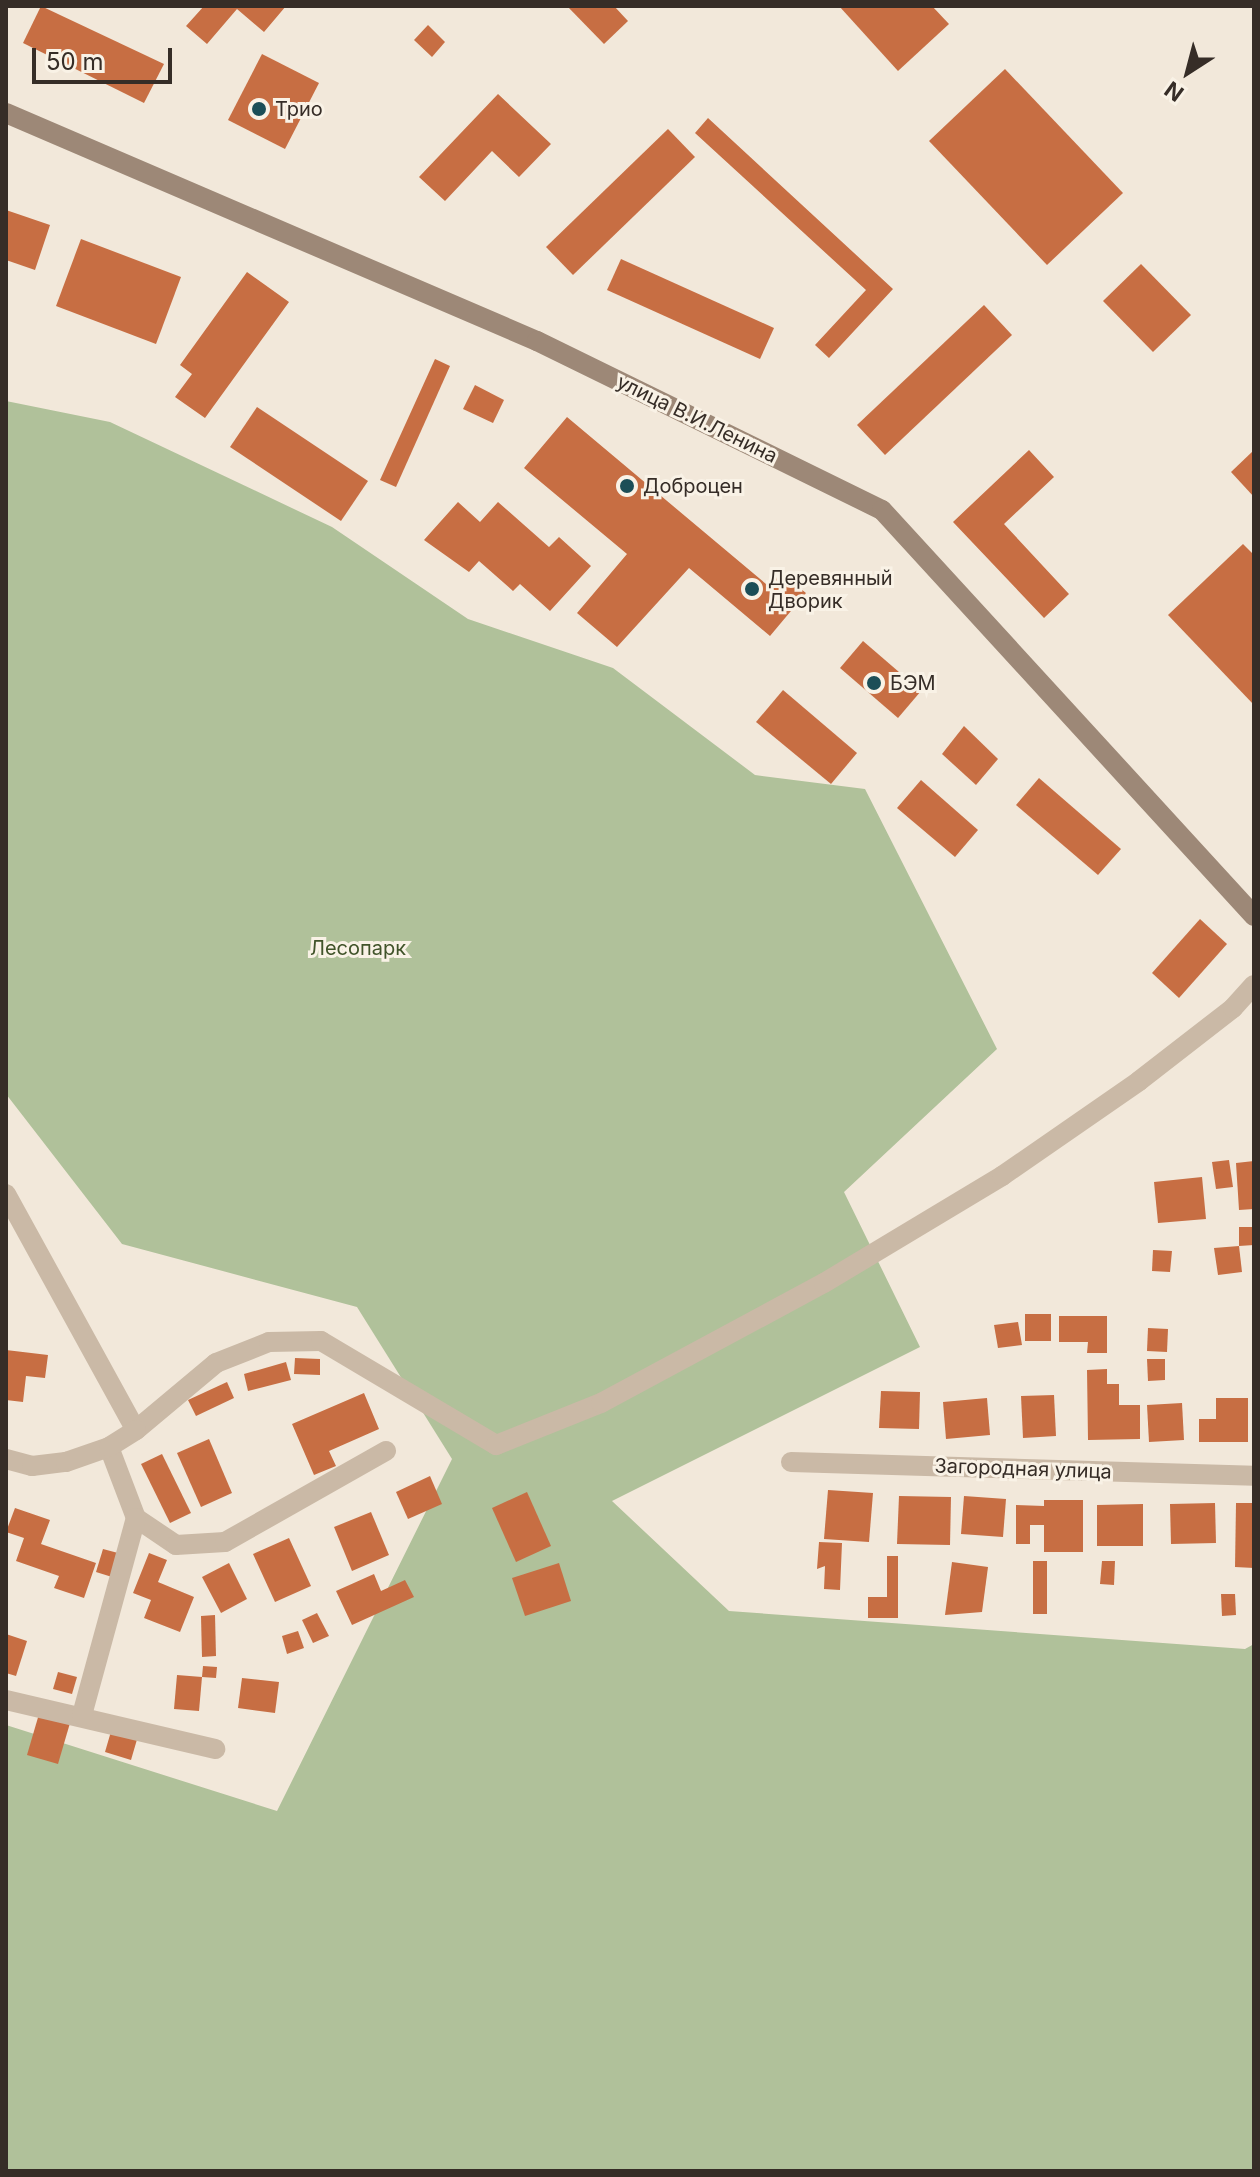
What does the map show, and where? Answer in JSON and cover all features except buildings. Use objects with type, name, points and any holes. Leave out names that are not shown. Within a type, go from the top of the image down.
[{"type":"main road","name":"улица В.И.Ленина","points":[[6,113],[537,341],[882,510],[1254,916]]},
{"type":"street","points":[[6,1459],[32,1466],[66,1462],[109,1447],[136,1430],[216,1363],[269,1342],[321,1341],[431,1411],[496,1445],[601,1403],[824,1283],[1002,1176],[1139,1081],[1233,1008],[1254,985]]},
{"type":"street","points":[[6,1194],[136,1430]]},
{"type":"street","points":[[109,1447],[136,1518],[176,1545],[225,1542],[386,1451]]},
{"type":"street","name":"Загородная улица","points":[[791,1462],[1254,1476]]},
{"type":"street","points":[[82,1715],[136,1518]]},
{"type":"street","points":[[6,1700],[82,1715],[215,1749]]},
{"type":"green space","name":"Лесопарк","points":[[6,401],[110,422],[332,527],[468,619],[613,668],[755,775],[865,789],[997,1049],[844,1192],[920,1347],[612,1501],[729,1611],[1245,1649],[1254,1644],[1254,2171],[6,2171],[6,1725],[277,1811],[452,1459],[357,1307],[122,1244],[6,1094]]},
{"type":"place","name":"Трио","points":[[259,109]]},
{"type":"place","name":"Доброцен","points":[[627,486]]},
{"type":"place","name":"Деревянный Дворик","points":[[752,589]]},
{"type":"place","name":"БЭМ","points":[[874,683]]}]
